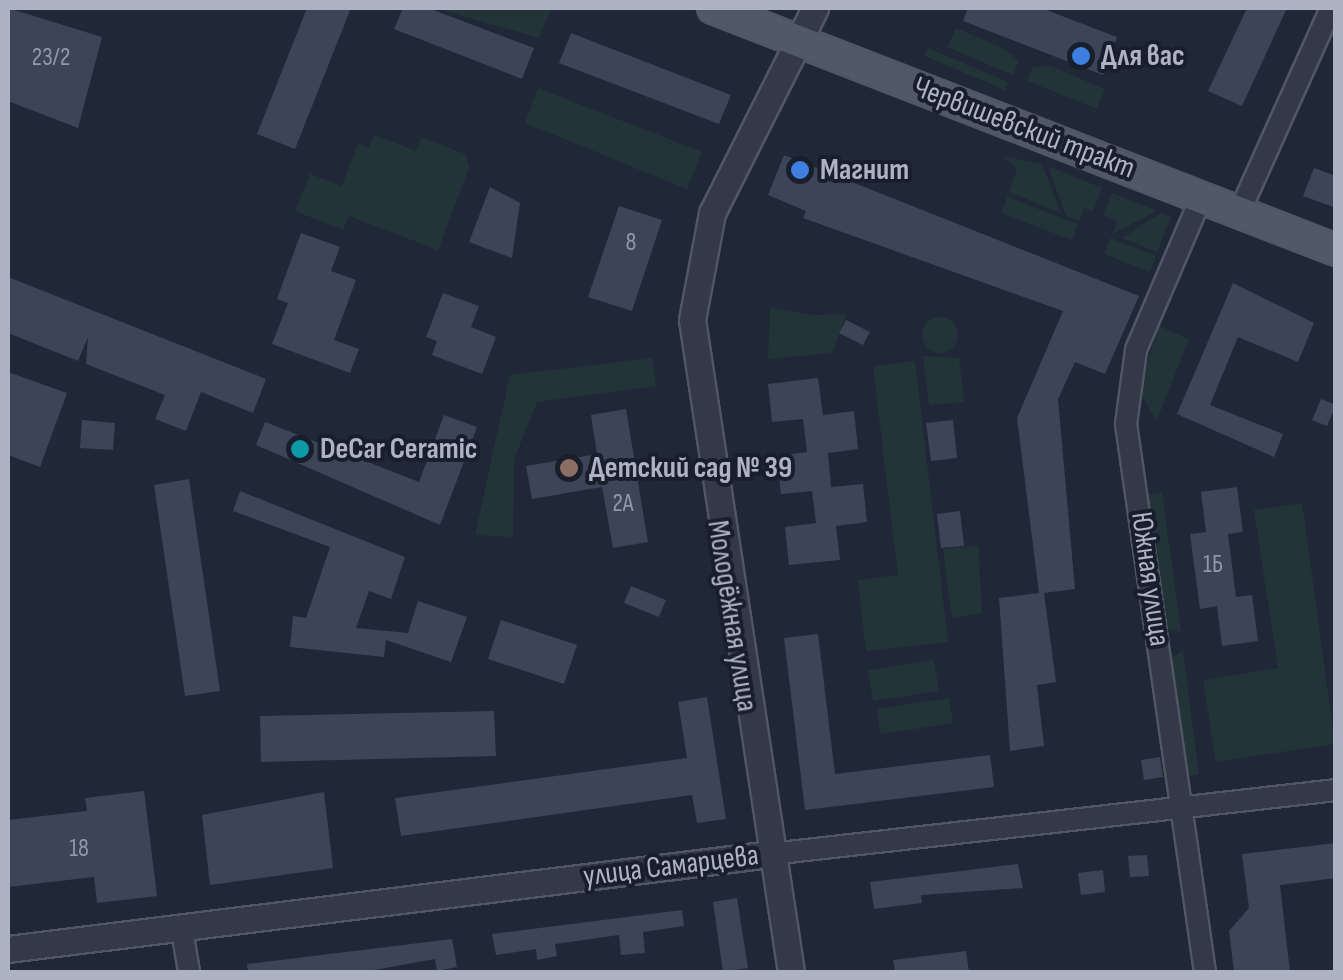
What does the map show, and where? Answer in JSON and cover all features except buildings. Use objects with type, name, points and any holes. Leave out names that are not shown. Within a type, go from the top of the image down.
[{"type":"main road","name":"Червишевский тракт","points":[[712,8],[1336,250]]},
{"type":"street","name":"Молодёжная улица","points":[[791,972],[698,398],[692,308],[712,213],[815,8]]},
{"type":"street","points":[[1239,213],[1330,8]]},
{"type":"street","name":"Южная улица","points":[[1201,198],[1136,350],[1126,424],[1184,809],[1204,972]]},
{"type":"street","name":"улица Самарцева","points":[[8,948],[182,930],[771,854],[1336,790]]},
{"type":"street","points":[[182,930],[189,972]]},
{"type":"shaded area","points":[[435,8],[551,8],[539,38]]},
{"type":"shaded area","points":[[956,28],[1005,49],[1019,61],[1013,75],[947,47]]},
{"type":"shaded area","points":[[928,48],[1008,82],[1005,90],[925,56]]},
{"type":"shaded area","points":[[1051,66],[1105,89],[1097,109],[1027,81],[1033,67]]},
{"type":"shaded area","points":[[538,88],[702,152],[687,189],[525,123]]},
{"type":"shaded area","points":[[374,135],[416,151],[421,137],[465,154],[469,168],[438,250],[349,216],[343,230],[295,211],[310,174],[342,186],[358,144],[369,148]]},
{"type":"shaded area","points":[[1003,156],[1042,164],[1061,213],[1009,192],[1017,169]]},
{"type":"shaded area","points":[[1048,166],[1102,188],[1093,211],[1084,208],[1079,221],[1066,216]]},
{"type":"shaded area","points":[[1112,193],[1157,211],[1112,234],[1117,221],[1103,215]]},
{"type":"shaded area","points":[[1007,197],[1078,224],[1072,240],[1001,213]]},
{"type":"shaded area","points":[[1161,213],[1171,217],[1157,252],[1122,238]]},
{"type":"shaded area","points":[[1110,238],[1156,256],[1150,272],[1104,254]]},
{"type":"shaded area","points":[[770,308],[813,315],[846,314],[832,353],[768,359]]},
{"type":"shaded area","points":[[940,317],[952,323],[958,335],[952,347],[940,353],[928,347],[922,335],[928,323]]},
{"type":"shaded area","points":[[1159,326],[1189,339],[1157,420],[1138,391]]},
{"type":"shaded area","points":[[923,356],[959,358],[964,402],[929,405]]},
{"type":"shaded area","points":[[652,358],[656,386],[537,402],[514,459],[513,537],[475,535],[510,375]]},
{"type":"shaded area","points":[[915,361],[948,642],[866,651],[858,580],[898,575],[873,366]]},
{"type":"shaded area","points":[[1162,493],[1181,632],[1167,629],[1148,494]]},
{"type":"shaded area","points":[[1302,503],[1335,744],[1216,762],[1203,680],[1278,668],[1254,510]]},
{"type":"shaded area","points":[[978,546],[982,613],[952,618],[943,549]]},
{"type":"shaded area","points":[[1183,651],[1199,775],[1187,776],[1171,658]]},
{"type":"shaded area","points":[[934,660],[939,691],[873,701],[868,670]]},
{"type":"shaded area","points":[[949,698],[953,723],[880,734],[877,709]]},
{"type":"place","name":"Для вас","points":[[1081,56]]},
{"type":"place","name":"Магнит","points":[[800,170]]},
{"type":"place","name":"DeCar Ceramic","points":[[300,449]]},
{"type":"place","name":"Детский сад № 39","points":[[569,468]]}]
